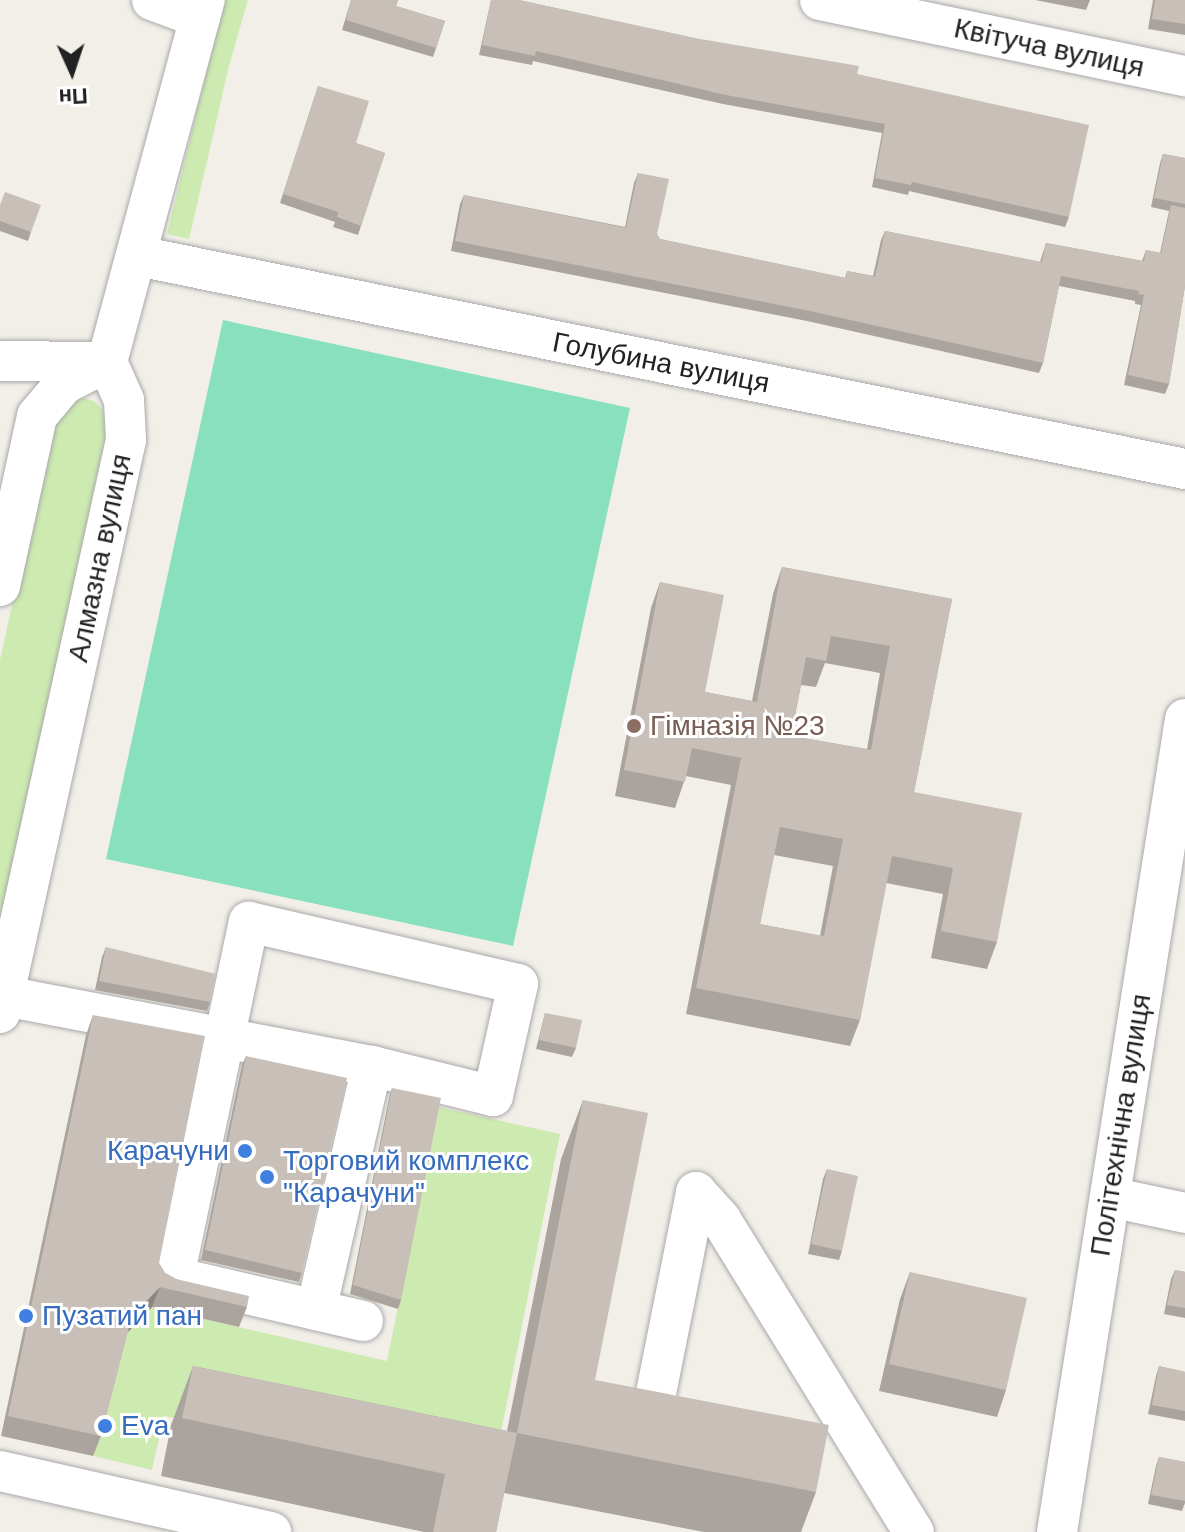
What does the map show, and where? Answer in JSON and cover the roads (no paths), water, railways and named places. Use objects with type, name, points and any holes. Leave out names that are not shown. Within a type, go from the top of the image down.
[{"type":"street","points":[[0,586],[37,416],[64,384],[107,362],[202,9],[152,0]]},
{"type":"street","name":"Квітуча вулиця","points":[[820,0],[1185,76]]},
{"type":"street","name":"Голубина вулиця","points":[[138,256],[1185,469]]},
{"type":"street","points":[[0,361],[107,362]]},
{"type":"street","name":"Алмазна вулиця","points":[[2,1005],[126,440],[124,400],[107,362]]},
{"type":"street","name":"Політехнічна вулиця","points":[[1057,1532],[1110,1197],[1169,924],[1185,719]]},
{"type":"street","points":[[2,1005],[226,1041],[372,1066],[493,1096],[518,984],[249,922],[226,1041],[174,1277],[363,1321]]},
{"type":"street","points":[[316,1310],[372,1066]]},
{"type":"street","points":[[656,1393],[696,1192],[721,1220],[914,1532]]},
{"type":"street","points":[[1110,1197],[1185,1213]]},
{"type":"street","points":[[0,1471],[271,1532]]},
{"type":"place","name":"Гімназія №23","points":[[634,726]]},
{"type":"place","name":"Карачуни","points":[[245,1151]]},
{"type":"place","name":"Торговий комплекс \"Карачуни\"","points":[[267,1177]]},
{"type":"place","name":"Пузатий пан","points":[[26,1316]]},
{"type":"place","name":"Eva","points":[[105,1426]]}]
